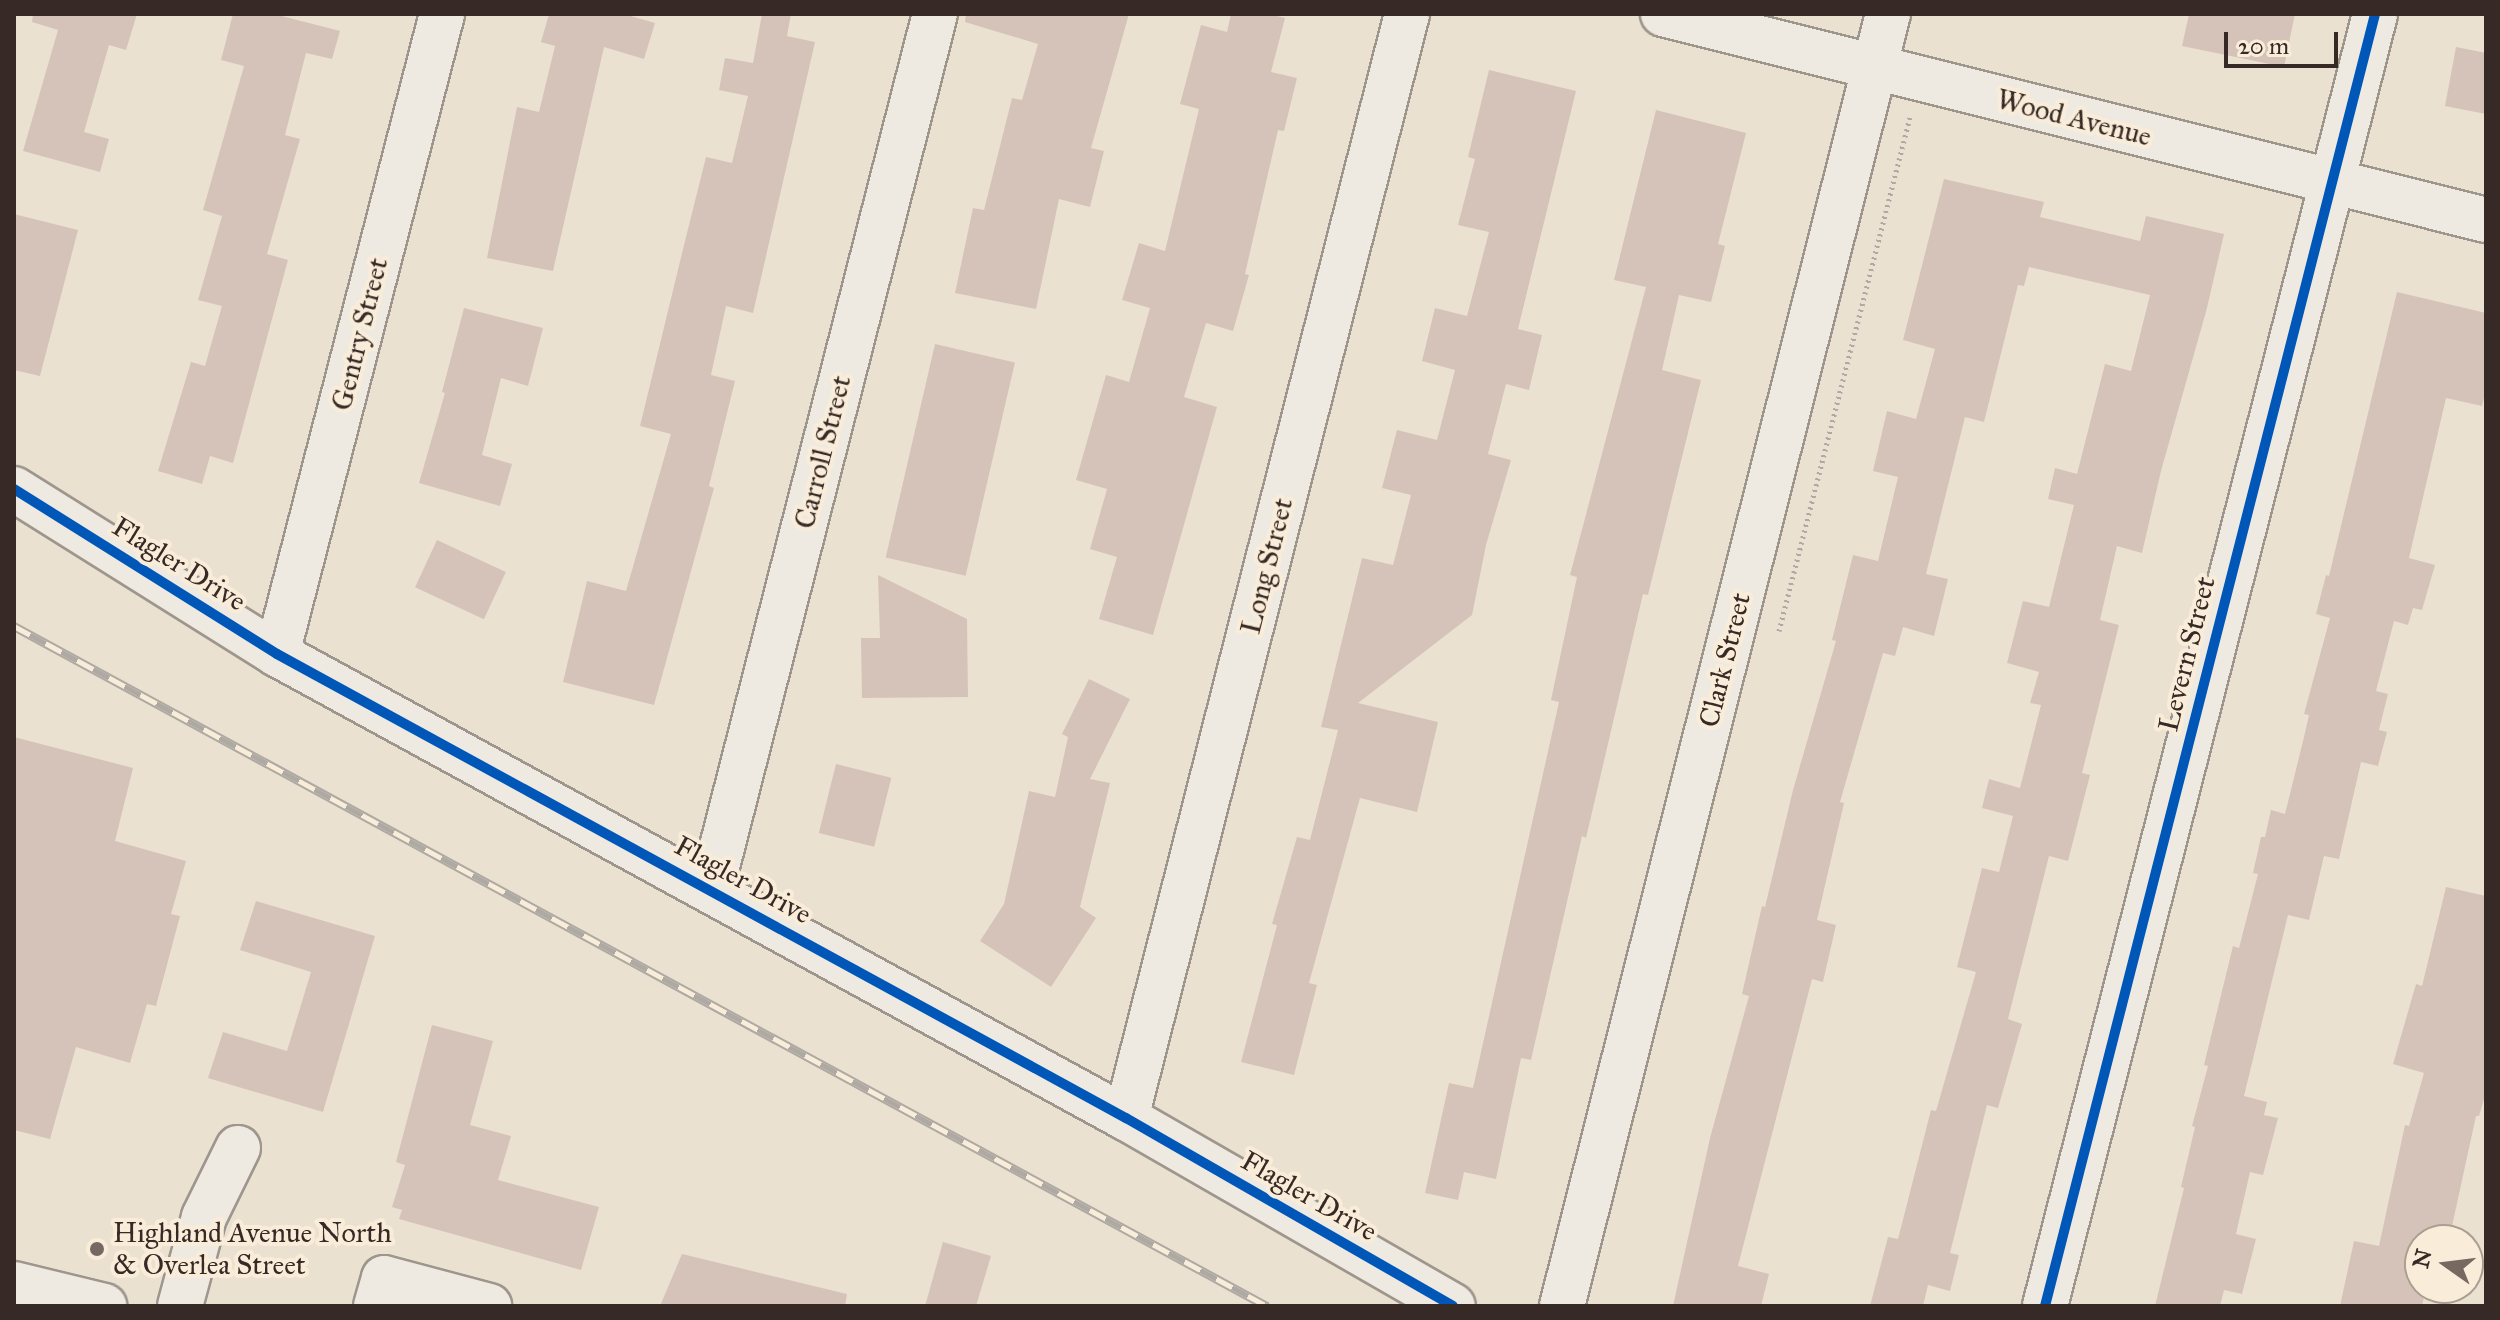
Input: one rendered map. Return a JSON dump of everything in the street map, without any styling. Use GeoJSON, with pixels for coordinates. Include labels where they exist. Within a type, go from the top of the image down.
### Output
{"type":"FeatureCollection","features":[{"type":"Feature","properties":{"kind":"street","name":"Gentry Street"},"geometry":{"type":"LineString","coordinates":[[277,654],[442,14]]}},
{"type":"Feature","properties":{"kind":"street","name":"Carroll Street"},"geometry":{"type":"LineString","coordinates":[[711,890],[935,14]]}},
{"type":"Feature","properties":{"kind":"street","name":"Long Street"},"geometry":{"type":"LineString","coordinates":[[1126,1118],[1407,14]]}},
{"type":"Feature","properties":{"kind":"street","name":"Wood Avenue"},"geometry":{"type":"LineString","coordinates":[[1663,14],[2486,220]]}},
{"type":"Feature","properties":{"kind":"street","name":"Clark Street"},"geometry":{"type":"LineString","coordinates":[[1562,1306],[1888,14]]}},
{"type":"Feature","properties":{"kind":"street","name":"Levern Street"},"geometry":{"type":"LineString","coordinates":[[2045,1306],[2375,14]]}},
{"type":"Feature","properties":{"kind":"street","name":"Flagler Drive"},"geometry":{"type":"LineString","coordinates":[[14,489],[277,654],[1126,1118],[1453,1306]]}},
{"type":"Feature","properties":{"kind":"street"},"geometry":{"type":"LineString","coordinates":[[180,1306],[204,1217],[238,1148]]}},
{"type":"Feature","properties":{"kind":"street"},"geometry":{"type":"LineString","coordinates":[[376,1306],[384,1278],[489,1306]]}},
{"type":"Feature","properties":{"kind":"street"},"geometry":{"type":"LineString","coordinates":[[14,1284],[104,1306]]}},
{"type":"Feature","properties":{"kind":"building"},"geometry":{"type":"Polygon","coordinates":[[[33,14],[137,14],[126,50],[109,45],[84,132],[109,139],[100,172],[23,151],[58,30],[32,22],[33,14]]]}},
{"type":"Feature","properties":{"kind":"building"},"geometry":{"type":"Polygon","coordinates":[[[233,14],[274,14],[340,31],[332,59],[306,53],[285,135],[300,139],[267,254],[288,260],[233,463],[210,456],[202,484],[158,471],[191,362],[205,366],[222,306],[198,300],[222,216],[203,210],[244,66],[221,60],[233,14]]]}},
{"type":"Feature","properties":{"kind":"building"},"geometry":{"type":"Polygon","coordinates":[[[549,14],[624,14],[655,23],[644,59],[604,47],[553,271],[487,258],[517,107],[539,112],[555,46],[541,42],[549,14]]]}},
{"type":"Feature","properties":{"kind":"building"},"geometry":{"type":"Polygon","coordinates":[[[762,14],[791,14],[787,36],[815,42],[753,313],[726,306],[711,375],[735,381],[709,486],[714,488],[654,705],[563,682],[587,581],[626,591],[671,434],[640,426],[685,241],[706,157],[732,163],[748,96],[719,90],[725,58],[753,63],[762,14]]]}},
{"type":"Feature","properties":{"kind":"building"},"geometry":{"type":"Polygon","coordinates":[[[966,14],[1129,14],[1091,148],[1104,151],[1090,207],[1059,199],[1036,309],[955,293],[973,208],[984,210],[1012,98],[1022,100],[1038,44],[965,22],[966,14]]]}},
{"type":"Feature","properties":{"kind":"building"},"geometry":{"type":"Polygon","coordinates":[[[1231,14],[1269,14],[1285,18],[1271,72],[1297,78],[1284,131],[1278,130],[1245,274],[1249,275],[1233,331],[1206,323],[1184,397],[1217,407],[1153,635],[1099,619],[1117,557],[1090,549],[1107,489],[1076,480],[1106,375],[1129,382],[1150,308],[1122,300],[1139,243],[1165,251],[1199,109],[1180,104],[1201,25],[1227,32],[1231,14]]]}},
{"type":"Feature","properties":{"kind":"building"},"geometry":{"type":"Polygon","coordinates":[[[2189,14],[2295,14],[2284,67],[2182,46],[2189,14]]]}},
{"type":"Feature","properties":{"kind":"building"},"geometry":{"type":"Polygon","coordinates":[[[2456,47],[2486,53],[2486,114],[2445,106],[2456,47]]]}},
{"type":"Feature","properties":{"kind":"building"},"geometry":{"type":"Polygon","coordinates":[[[1489,70],[1576,91],[1518,329],[1542,335],[1529,390],[1506,384],[1488,454],[1511,460],[1486,545],[1472,615],[1358,703],[1438,722],[1417,812],[1360,798],[1309,983],[1317,985],[1294,1075],[1241,1062],[1277,925],[1272,924],[1297,837],[1310,840],[1338,730],[1321,727],[1362,558],[1393,565],[1411,495],[1382,488],[1397,430],[1437,440],[1455,370],[1422,361],[1435,308],[1467,316],[1489,232],[1458,225],[1475,159],[1468,157],[1489,70]]]}},
{"type":"Feature","properties":{"kind":"building"},"geometry":{"type":"Polygon","coordinates":[[[1656,110],[1746,133],[1718,244],[1725,246],[1711,302],[1679,295],[1662,370],[1701,380],[1648,595],[1643,594],[1586,838],[1582,836],[1531,1060],[1521,1058],[1496,1179],[1464,1172],[1458,1200],[1425,1193],[1449,1083],[1473,1088],[1559,702],[1551,700],[1577,577],[1570,575],[1646,287],[1614,280],[1656,110]]]}},
{"type":"Feature","properties":{"kind":"building"},"geometry":{"type":"Polygon","coordinates":[[[1944,179],[2044,202],[2040,217],[2140,241],[2146,216],[2224,234],[2207,308],[2161,471],[2142,553],[2117,546],[2100,620],[2119,625],[2082,773],[2090,775],[2068,861],[2049,856],[2008,1019],[2022,1024],[1998,1108],[1987,1105],[1950,1253],[1959,1255],[1950,1291],[1928,1285],[1923,1306],[1870,1306],[1888,1237],[1898,1239],[1931,1110],[1936,1111],[1976,972],[1957,967],[1982,868],[1999,872],[2013,816],[1982,808],[1989,779],[2020,788],[2041,705],[2030,703],[2039,672],[2007,663],[2023,601],[2049,607],[2074,505],[2048,499],[2055,468],[2077,474],[2105,364],[2131,371],[2150,295],[2029,267],[2024,286],[2018,285],[1984,422],[1965,417],[1926,574],[1948,579],[1934,636],[1903,627],[1895,656],[1883,653],[1840,802],[1844,803],[1817,920],[1836,925],[1823,982],[1812,979],[1738,1266],[1769,1274],[1761,1306],[1673,1306],[1710,1138],[1749,996],[1742,994],[1762,906],[1765,907],[1793,790],[1836,641],[1832,640],[1853,555],[1878,561],[1898,477],[1873,471],[1887,411],[1916,419],[1935,349],[1903,340],[1944,179]]]}},
{"type":"Feature","properties":{"kind":"building"},"geometry":{"type":"Polygon","coordinates":[[[14,214],[78,230],[40,376],[14,370],[14,214]]]}},
{"type":"Feature","properties":{"kind":"building"},"geometry":{"type":"Polygon","coordinates":[[[2397,292],[2486,313],[2486,389],[2482,406],[2446,398],[2409,558],[2435,565],[2422,610],[2413,608],[2408,625],[2394,621],[2376,691],[2388,694],[2379,730],[2387,732],[2378,766],[2361,762],[2339,859],[2324,856],[2309,920],[2288,915],[2244,1096],[2267,1102],[2264,1115],[2278,1118],[2263,1175],[2250,1172],[2236,1234],[2256,1239],[2242,1294],[2224,1290],[2220,1306],[2155,1306],[2184,1188],[2181,1187],[2195,1127],[2192,1126],[2208,1066],[2204,1065],[2233,946],[2239,948],[2258,874],[2253,873],[2261,837],[2265,837],[2271,810],[2285,814],[2304,737],[2309,715],[2304,714],[2330,618],[2316,614],[2326,575],[2329,576],[2397,292]]]}},
{"type":"Feature","properties":{"kind":"building"},"geometry":{"type":"Polygon","coordinates":[[[464,308],[543,328],[528,386],[501,378],[482,455],[512,464],[500,506],[419,483],[445,393],[442,392],[464,308]]]}},
{"type":"Feature","properties":{"kind":"building"},"geometry":{"type":"Polygon","coordinates":[[[935,344],[1015,362],[966,576],[886,557],[935,344]]]}},
{"type":"Feature","properties":{"kind":"building"},"geometry":{"type":"Polygon","coordinates":[[[437,540],[506,572],[484,619],[415,587],[437,540]]]}},
{"type":"Feature","properties":{"kind":"building"},"geometry":{"type":"Polygon","coordinates":[[[878,575],[967,619],[968,697],[862,698],[861,638],[880,638],[878,575]]]}},
{"type":"Feature","properties":{"kind":"building"},"geometry":{"type":"Polygon","coordinates":[[[1089,679],[1130,699],[1090,779],[1110,783],[1080,907],[1096,918],[1051,987],[980,941],[1004,904],[1029,791],[1055,797],[1068,737],[1062,734],[1089,679]]]}},
{"type":"Feature","properties":{"kind":"building"},"geometry":{"type":"Polygon","coordinates":[[[14,737],[133,768],[115,841],[186,861],[171,914],[180,916],[156,1006],[147,1004],[130,1063],[76,1047],[50,1139],[14,1130],[14,737]]]}},
{"type":"Feature","properties":{"kind":"building"},"geometry":{"type":"Polygon","coordinates":[[[836,764],[891,778],[874,847],[819,833],[836,764]]]}},
{"type":"Feature","properties":{"kind":"building"},"geometry":{"type":"Polygon","coordinates":[[[2446,887],[2486,896],[2486,1092],[2479,1116],[2476,1116],[2452,1224],[2404,1224],[2404,1304],[2422,1306],[2340,1306],[2354,1241],[2379,1246],[2405,1125],[2409,1126],[2424,1073],[2393,1064],[2416,984],[2422,986],[2446,887]]]}},
{"type":"Feature","properties":{"kind":"building"},"geometry":{"type":"Polygon","coordinates":[[[256,901],[375,936],[323,1112],[208,1078],[223,1032],[287,1051],[311,972],[240,950],[256,901]]]}},
{"type":"Feature","properties":{"kind":"building"},"geometry":{"type":"Polygon","coordinates":[[[432,1025],[493,1041],[470,1125],[511,1136],[498,1180],[599,1207],[581,1270],[399,1219],[402,1210],[392,1207],[405,1165],[396,1162],[432,1025]]]}},
{"type":"Feature","properties":{"kind":"building"},"geometry":{"type":"Polygon","coordinates":[[[943,1242],[991,1256],[976,1306],[925,1306],[943,1242]]]}},
{"type":"Feature","properties":{"kind":"building"},"geometry":{"type":"Polygon","coordinates":[[[682,1254],[847,1294],[845,1306],[660,1306],[682,1254]]]}},
{"type":"Feature","properties":{"kind":"railway"},"geometry":{"type":"LineString","coordinates":[[14,626],[1267,1306]]}},
{"type":"Feature","properties":{"kind":"cycle path"},"geometry":{"type":"LineString","coordinates":[[2045,1306],[2375,14]]}},
{"type":"Feature","properties":{"kind":"cycle path"},"geometry":{"type":"LineString","coordinates":[[14,489],[277,654],[1126,1118],[1453,1306]]}},
{"type":"Feature","properties":{"kind":"place","name":"Highland Avenue North & Overlea Street"},"geometry":{"type":"Point","coordinates":[97,1249]}}]}
